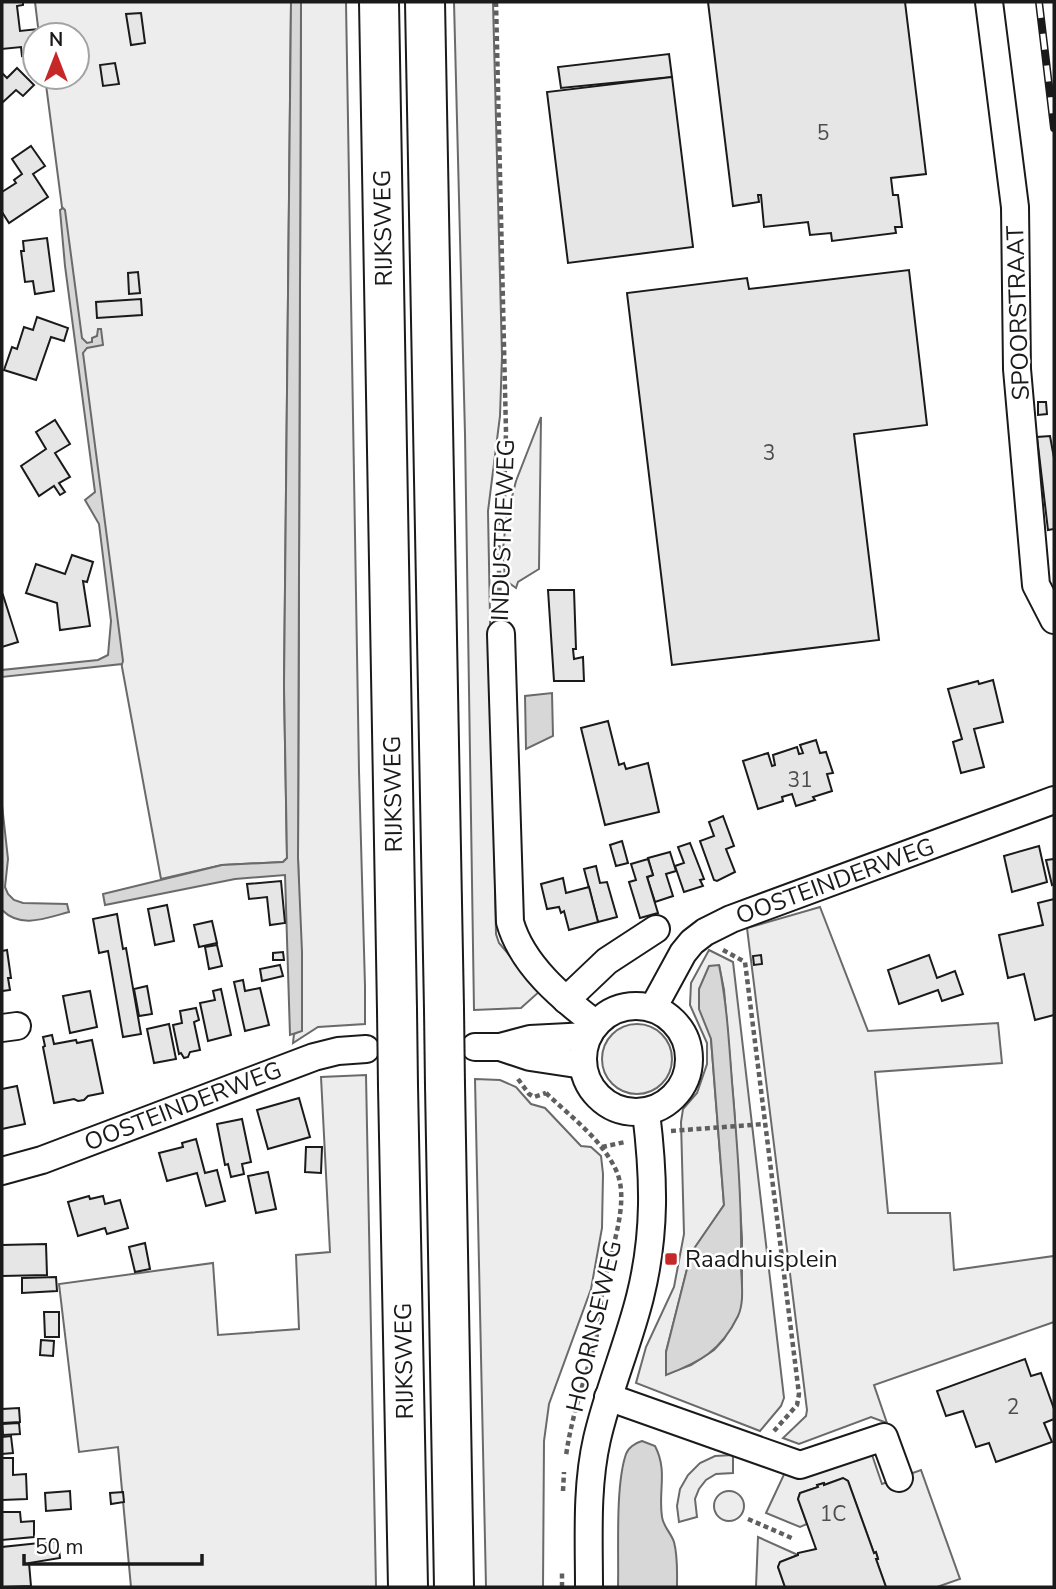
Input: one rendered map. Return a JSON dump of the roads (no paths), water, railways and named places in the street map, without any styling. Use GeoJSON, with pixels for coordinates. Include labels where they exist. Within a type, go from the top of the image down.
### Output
{"type":"FeatureCollection","features":[{"type":"Feature","properties":{"kind":"highway","name":"RIJKSWEG"},"geometry":{"type":"LineString","coordinates":[[379,2],[408,1587]]}},
{"type":"Feature","properties":{"kind":"highway","name":"RIJKSWEG"},"geometry":{"type":"LineString","coordinates":[[425,2],[454,1587]]}},
{"type":"Feature","properties":{"kind":"street","name":"SPOORSTRAAT"},"geometry":{"type":"LineString","coordinates":[[989,2],[1015,207],[1017,369],[1036,585],[1054,620]]}},
{"type":"Feature","properties":{"kind":"street","name":"INDUSTRIEWEG"},"geometry":{"type":"LineString","coordinates":[[501,634],[510,922],[517,941],[534,967],[592,1030]]}},
{"type":"Feature","properties":{"kind":"street","name":"OOSTEINDERWEG"},"geometry":{"type":"LineString","coordinates":[[653,1008],[683,953],[705,932],[731,919],[1054,800]]}},
{"type":"Feature","properties":{"kind":"street"},"geometry":{"type":"LineString","coordinates":[[566,1000],[607,961],[656,929]]}},
{"type":"Feature","properties":{"kind":"street"},"geometry":{"type":"LineString","coordinates":[[624,1007],[653,1008],[668,1015],[678,1025],[689,1049],[687,1076],[681,1088],[661,1106],[646,1112],[623,1111],[611,1105],[593,1088],[583,1065],[583,1054],[592,1030],[614,1010],[624,1007]]}},
{"type":"Feature","properties":{"kind":"street"},"geometry":{"type":"LineString","coordinates":[[583,1065],[487,1047],[592,1030]]}},
{"type":"Feature","properties":{"kind":"street","name":"OOSTEINDERWEG"},"geometry":{"type":"LineString","coordinates":[[2,1171],[42,1160],[314,1057],[338,1051],[366,1049]]}},
{"type":"Feature","properties":{"kind":"street","name":"HOORNSEWEG"},"geometry":{"type":"LineString","coordinates":[[589,1587],[592,1468],[597,1438],[640,1298],[650,1242],[653,1180],[646,1112]]}},
{"type":"Feature","properties":{"kind":"street"},"geometry":{"type":"LineString","coordinates":[[608,1397],[800,1465],[884,1437],[899,1478]]}},
{"type":"Feature","properties":{"kind":"railway"},"geometry":{"type":"LineString","coordinates":[[1039,2],[1054,128]]}},
{"type":"Feature","properties":{"kind":"place","name":"Raadhuisplein"},"geometry":{"type":"Point","coordinates":[671,1259]}}]}
